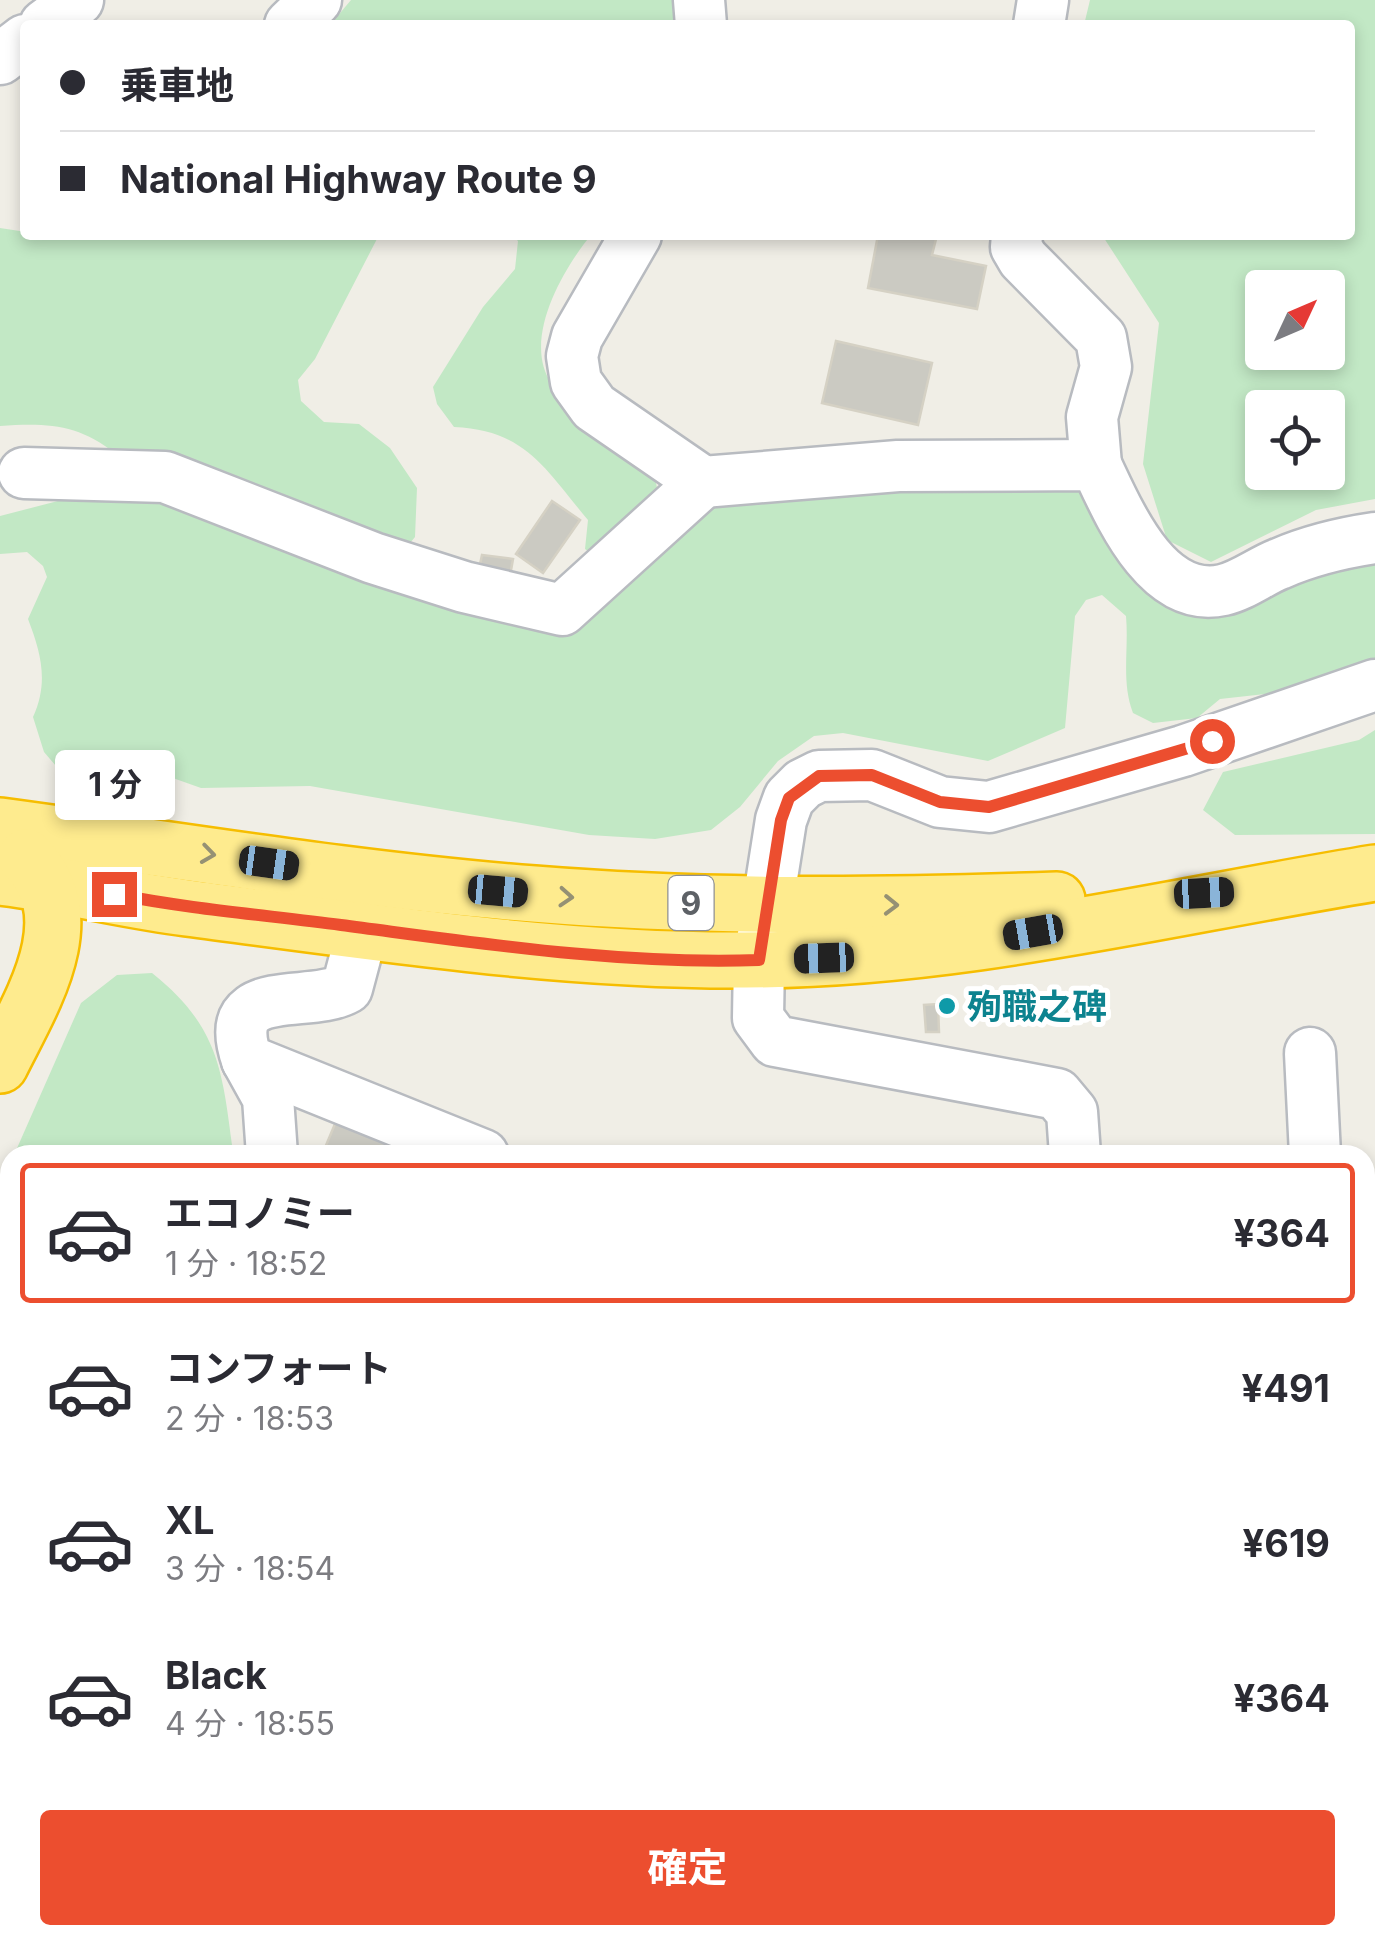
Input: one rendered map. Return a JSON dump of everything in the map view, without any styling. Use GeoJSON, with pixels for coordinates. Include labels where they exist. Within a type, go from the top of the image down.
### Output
{"type":"FeatureCollection","features":[{"type":"Feature","properties":{"kind":"highway","name":"9"},"geometry":{"type":"LineString","coordinates":[[29,862],[650,902],[911,905],[1274,890]]}},
{"type":"Feature","properties":{"kind":"highway","name":"9"},"geometry":{"type":"LineString","coordinates":[[29,862],[183,908],[479,944],[646,958],[759,960],[857,956],[966,944],[1375,873]]}},
{"type":"Feature","properties":{"kind":"highway"},"geometry":{"type":"LineString","coordinates":[[5,1059],[20,980],[54,926],[29,862]]}},
{"type":"Feature","properties":{"kind":"highway"},"geometry":{"type":"LineString","coordinates":[[20,980],[96,925],[128,915],[183,908]]}},
{"type":"Feature","properties":{"kind":"street"},"geometry":{"type":"LineString","coordinates":[[52,20],[78,0]]}},
{"type":"Feature","properties":{"kind":"street"},"geometry":{"type":"LineString","coordinates":[[295,20],[316,0]]}},
{"type":"Feature","properties":{"kind":"street"},"geometry":{"type":"LineString","coordinates":[[0,59],[20,44]]}},
{"type":"Feature","properties":{"kind":"street"},"geometry":{"type":"LineString","coordinates":[[633,240],[577,337],[572,356],[576,382],[594,407],[703,482]]}},
{"type":"Feature","properties":{"kind":"street"},"geometry":{"type":"LineString","coordinates":[[1017,240],[1023,259],[1100,338],[1106,366],[1092,417],[1096,465],[1132,540],[1171,578],[1191,589],[1222,590],[1327,545],[1375,538]]}},
{"type":"Feature","properties":{"kind":"street"},"geometry":{"type":"LineString","coordinates":[[24,473],[165,477],[373,558],[464,587],[562,610],[703,482],[750,475],[898,466],[1096,465]]}},
{"type":"Feature","properties":{"kind":"street"},"geometry":{"type":"LineString","coordinates":[[1074,1145],[1072,1112],[1057,1094],[776,1040],[758,1018],[759,960],[765,903],[789,798],[819,776],[872,775],[940,802],[989,807],[1183,751],[1375,685]]}},
{"type":"Feature","properties":{"kind":"street"},"geometry":{"type":"LineString","coordinates":[[271,1145],[268,1098],[238,1036],[241,1024],[254,1009],[279,1000],[337,994],[347,988],[363,928]]}},
{"type":"Feature","properties":{"kind":"street"},"geometry":{"type":"LineString","coordinates":[[1310,1053],[1315,1145]]}},
{"type":"Feature","properties":{"kind":"street"},"geometry":{"type":"LineString","coordinates":[[247,1060],[458,1145]]}},
{"type":"Feature","properties":{"kind":"green space"},"geometry":{"type":"Polygon","coordinates":[[[351,0],[682,0],[684,20],[334,20],[351,0]]]}},
{"type":"Feature","properties":{"kind":"green space"},"geometry":{"type":"Polygon","coordinates":[[[1090,0],[1375,0],[1375,499],[1316,510],[1211,562],[1167,540],[1143,464],[1159,323],[1105,240],[1355,240],[1355,20],[1085,20],[1090,0]]]}},
{"type":"Feature","properties":{"kind":"green space"},"geometry":{"type":"Polygon","coordinates":[[[0,228],[20,231],[20,240],[376,240],[315,359],[298,380],[301,401],[324,422],[359,424],[390,448],[417,488],[415,537],[400,555],[116,454],[75,431],[33,425],[0,426],[0,228]]]}},
{"type":"Feature","properties":{"kind":"green space"},"geometry":{"type":"Polygon","coordinates":[[[588,240],[549,306],[541,347],[544,367],[562,398],[655,479],[659,496],[598,558],[585,549],[588,520],[546,469],[517,444],[479,430],[454,427],[437,404],[433,387],[483,307],[515,269],[518,241],[588,240]]]}},
{"type":"Feature","properties":{"kind":"green space"},"geometry":{"type":"Polygon","coordinates":[[[112,487],[167,495],[501,613],[683,514],[762,492],[1081,487],[1176,599],[1375,550],[1375,668],[1309,689],[1220,699],[1197,718],[1153,723],[1133,713],[1126,677],[1126,616],[1102,595],[1086,600],[1075,616],[1065,728],[988,761],[843,733],[814,736],[778,761],[740,807],[711,830],[655,839],[589,835],[310,786],[201,788],[139,766],[87,770],[56,766],[44,752],[33,717],[42,680],[37,644],[28,619],[47,577],[43,566],[27,552],[0,554],[0,516],[112,487]]]}},
{"type":"Feature","properties":{"kind":"green space"},"geometry":{"type":"Polygon","coordinates":[[[1375,730],[1375,834],[1235,835],[1203,810],[1223,772],[1359,740],[1375,730]]]}},
{"type":"Feature","properties":{"kind":"green space"},"geometry":{"type":"Polygon","coordinates":[[[152,973],[191,1011],[213,1049],[232,1145],[18,1145],[81,1003],[117,975],[152,973]]]}},
{"type":"Feature","properties":{"kind":"building"},"geometry":{"type":"Polygon","coordinates":[[[877,240],[936,240],[932,255],[986,266],[977,309],[868,288],[877,240]]]}},
{"type":"Feature","properties":{"kind":"building"},"geometry":{"type":"Polygon","coordinates":[[[836,341],[932,363],[918,425],[822,403],[836,341]]]}},
{"type":"Feature","properties":{"kind":"building"},"geometry":{"type":"Polygon","coordinates":[[[552,501],[580,520],[543,573],[516,554],[552,501]]]}},
{"type":"Feature","properties":{"kind":"building"},"geometry":{"type":"Polygon","coordinates":[[[482,555],[513,559],[510,576],[479,569],[482,555]]]}},
{"type":"Feature","properties":{"kind":"building"},"geometry":{"type":"Polygon","coordinates":[[[938,1004],[939,1032],[926,1032],[924,1005],[938,1004]]]}},
{"type":"Feature","properties":{"kind":"building"},"geometry":{"type":"Polygon","coordinates":[[[337,1119],[402,1145],[326,1145],[337,1119]]]}},
{"type":"Feature","properties":{"kind":"place","name":"殉職之碑"},"geometry":{"type":"Point","coordinates":[947,1006]}},
{"type":"Feature","properties":{"kind":"route"},"geometry":{"type":"LineString","coordinates":[[114,894],[183,908],[479,944],[646,958],[759,960],[781,820],[789,798],[803,784],[819,776],[872,775],[940,802],[989,807],[1212,741]]}}]}
